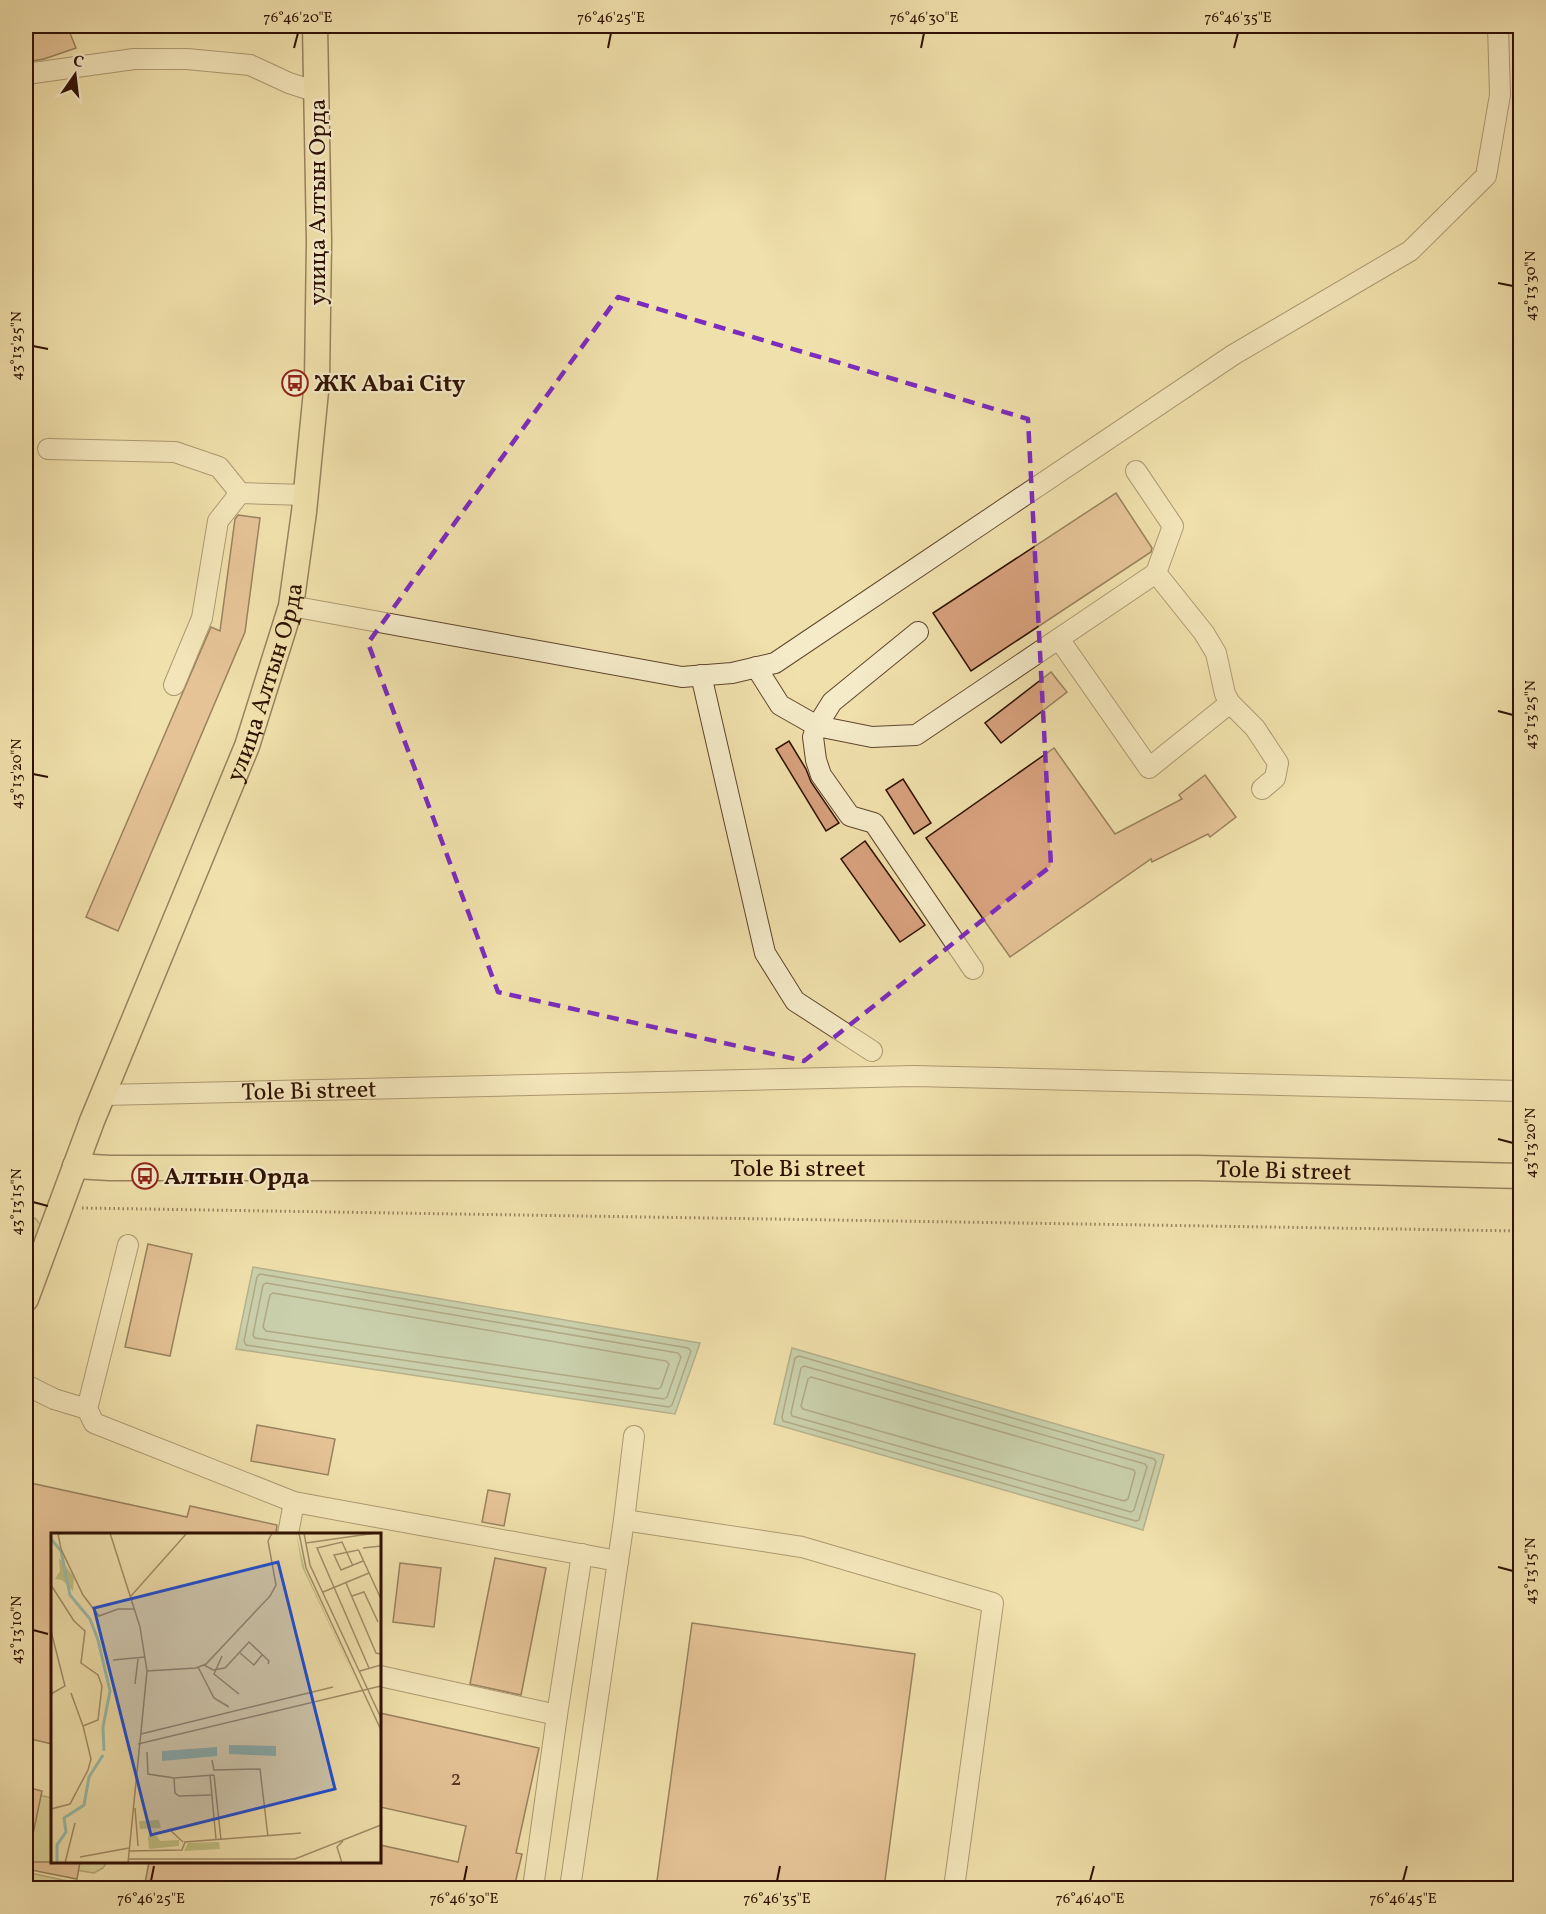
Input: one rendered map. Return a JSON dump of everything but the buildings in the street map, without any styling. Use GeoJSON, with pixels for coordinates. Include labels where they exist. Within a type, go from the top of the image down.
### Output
{"type":"FeatureCollection","features":[{"type":"Feature","properties":{"kind":"main road","name":"улица Алтын Орда"},"geometry":{"type":"LineString","coordinates":[[26,1299],[103,1095],[247,746],[291,606],[306,495],[317,381],[319,241],[315,26]]}},
{"type":"Feature","properties":{"kind":"main road","name":"Tole Bi street"},"geometry":{"type":"LineString","coordinates":[[75,1166],[110,1168],[1197,1168],[1521,1176]]}},
{"type":"Feature","properties":{"kind":"street"},"geometry":{"type":"LineString","coordinates":[[291,606],[682,677],[732,673],[775,663],[1233,355],[1410,251],[1486,176],[1500,95],[1498,26]]}},
{"type":"Feature","properties":{"kind":"street"},"geometry":{"type":"LineString","coordinates":[[26,74],[134,59],[188,59],[250,65],[289,83],[317,92]]}},
{"type":"Feature","properties":{"kind":"street"},"geometry":{"type":"LineString","coordinates":[[48,449],[175,452],[219,467],[240,492],[306,495]]}},
{"type":"Feature","properties":{"kind":"street"},"geometry":{"type":"LineString","coordinates":[[756,667],[780,705],[817,726],[872,737],[916,735],[1156,573],[1173,526],[1136,471]]}},
{"type":"Feature","properties":{"kind":"street"},"geometry":{"type":"LineString","coordinates":[[174,685],[202,618],[218,520],[240,492]]}},
{"type":"Feature","properties":{"kind":"street"},"geometry":{"type":"LineString","coordinates":[[1156,573],[1204,633],[1216,653],[1230,703],[1255,728],[1278,763],[1275,778],[1262,789]]}},
{"type":"Feature","properties":{"kind":"street"},"geometry":{"type":"LineString","coordinates":[[918,632],[832,702],[813,737],[816,760],[821,775],[850,816],[874,823],[973,969]]}},
{"type":"Feature","properties":{"kind":"street"},"geometry":{"type":"LineString","coordinates":[[1059,639],[1149,768],[1230,703]]}},
{"type":"Feature","properties":{"kind":"street"},"geometry":{"type":"LineString","coordinates":[[701,675],[765,953],[795,1001],[872,1051]]}},
{"type":"Feature","properties":{"kind":"street","name":"Tole Bi street"},"geometry":{"type":"LineString","coordinates":[[103,1095],[914,1076],[1521,1091]]}},
{"type":"Feature","properties":{"kind":"street"},"geometry":{"type":"LineString","coordinates":[[128,1245],[87,1409],[94,1423],[294,1502],[618,1561]]}},
{"type":"Feature","properties":{"kind":"street"},"geometry":{"type":"LineString","coordinates":[[26,1385],[54,1399],[87,1409]]}},
{"type":"Feature","properties":{"kind":"street"},"geometry":{"type":"LineString","coordinates":[[570,1888],[624,1520],[634,1436]]}},
{"type":"Feature","properties":{"kind":"street"},"geometry":{"type":"LineString","coordinates":[[288,1533],[294,1502]]}},
{"type":"Feature","properties":{"kind":"street"},"geometry":{"type":"LineString","coordinates":[[624,1520],[802,1547],[993,1603],[954,1888]]}},
{"type":"Feature","properties":{"kind":"street"},"geometry":{"type":"LineString","coordinates":[[533,1888],[582,1554]]}},
{"type":"Feature","properties":{"kind":"street"},"geometry":{"type":"LineString","coordinates":[[381,1676],[557,1715]]}},
{"type":"Feature","properties":{"kind":"path"},"geometry":{"type":"LineString","coordinates":[[60,1208],[1521,1231]]}},
{"type":"Feature","properties":{"kind":"highlighted area"},"geometry":{"type":"Polygon","coordinates":[[[618,297],[1028,419],[1051,866],[804,1061],[498,992],[368,643],[618,297]]]}},
{"type":"Feature","properties":{"kind":"shaded area"},"geometry":{"type":"Polygon","coordinates":[[[35,1218],[43,1228],[34,1259],[26,1265],[26,1224],[35,1218]]]}},
{"type":"Feature","properties":{"kind":"shaded area"},"geometry":{"type":"Polygon","coordinates":[[[26,1792],[51,1798],[51,1863],[106,1863],[94,1873],[26,1862],[26,1792]]]}},
{"type":"Feature","properties":{"kind":"shaded area"},"geometry":{"type":"Polygon","coordinates":[[[26,1872],[76,1883],[80,1888],[26,1888],[26,1872]]]}},
{"type":"Feature","properties":{"kind":"water"},"geometry":{"type":"Polygon","coordinates":[[[253,1267],[700,1343],[675,1414],[236,1349],[253,1267]]]}},
{"type":"Feature","properties":{"kind":"water"},"geometry":{"type":"Polygon","coordinates":[[[792,1348],[1164,1455],[1143,1530],[774,1424],[792,1348]]]}},
{"type":"Feature","properties":{"kind":"place","name":"ЖК Abai City"},"geometry":{"type":"Point","coordinates":[295,383]}},
{"type":"Feature","properties":{"kind":"place","name":"Алтын Орда"},"geometry":{"type":"Point","coordinates":[145,1176]}}]}
